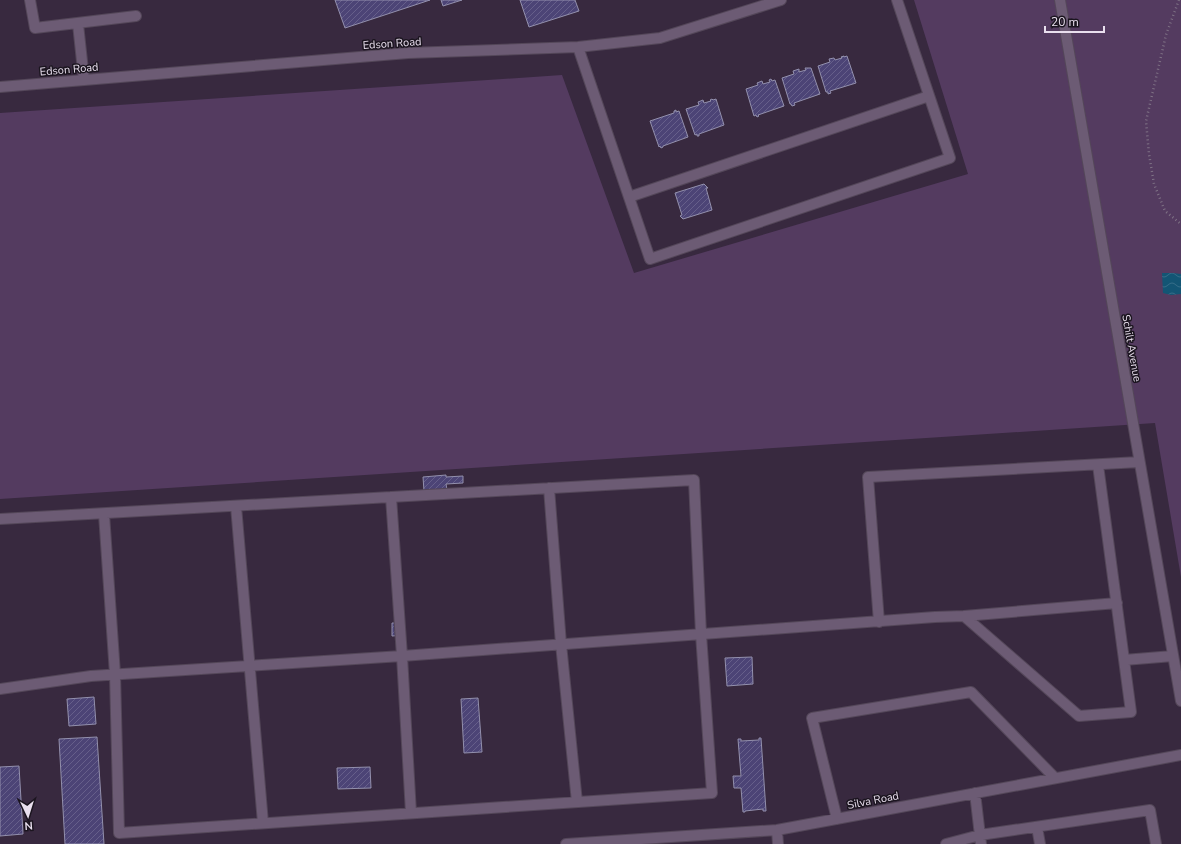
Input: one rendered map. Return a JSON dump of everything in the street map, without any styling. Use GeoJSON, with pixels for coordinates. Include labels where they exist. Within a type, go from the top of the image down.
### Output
{"type":"FeatureCollection","features":[{"type":"Feature","properties":{"kind":"street"},"geometry":{"type":"LineString","coordinates":[[30,0],[35,28],[136,16]]}},
{"type":"Feature","properties":{"kind":"street","name":"Edson Road"},"geometry":{"type":"LineString","coordinates":[[0,87],[408,53],[578,47],[660,38],[781,0]]}},
{"type":"Feature","properties":{"kind":"street"},"geometry":{"type":"LineString","coordinates":[[578,47],[650,258],[950,158],[897,0]]}},
{"type":"Feature","properties":{"kind":"street","name":"Schilt Avenue"},"geometry":{"type":"LineString","coordinates":[[1060,0],[1181,701]]}},
{"type":"Feature","properties":{"kind":"street"},"geometry":{"type":"LineString","coordinates":[[78,24],[84,80]]}},
{"type":"Feature","properties":{"kind":"street"},"geometry":{"type":"LineString","coordinates":[[629,197],[929,96]]}},
{"type":"Feature","properties":{"kind":"street"},"geometry":{"type":"LineString","coordinates":[[879,622],[868,477],[1139,462]]}},
{"type":"Feature","properties":{"kind":"street"},"geometry":{"type":"LineString","coordinates":[[964,616],[1079,716],[1131,712],[1098,465]]}},
{"type":"Feature","properties":{"kind":"street"},"geometry":{"type":"LineString","coordinates":[[0,519],[694,480],[701,634],[712,793],[119,833],[115,674],[104,514]]}},
{"type":"Feature","properties":{"kind":"street"},"geometry":{"type":"LineString","coordinates":[[549,488],[561,644],[577,802]]}},
{"type":"Feature","properties":{"kind":"street"},"geometry":{"type":"LineString","coordinates":[[391,497],[411,813]]}},
{"type":"Feature","properties":{"kind":"street"},"geometry":{"type":"LineString","coordinates":[[236,506],[263,823]]}},
{"type":"Feature","properties":{"kind":"street"},"geometry":{"type":"LineString","coordinates":[[0,689],[115,674],[402,656],[964,616],[1117,603]]}},
{"type":"Feature","properties":{"kind":"street"},"geometry":{"type":"LineString","coordinates":[[1124,660],[1173,656]]}},
{"type":"Feature","properties":{"kind":"street"},"geometry":{"type":"LineString","coordinates":[[837,819],[812,718],[971,692],[1055,778]]}},
{"type":"Feature","properties":{"kind":"street","name":"Silva Road"},"geometry":{"type":"LineString","coordinates":[[566,844],[777,830],[1181,755]]}},
{"type":"Feature","properties":{"kind":"street"},"geometry":{"type":"LineString","coordinates":[[975,793],[980,839]]}},
{"type":"Feature","properties":{"kind":"street"},"geometry":{"type":"LineString","coordinates":[[946,844],[980,839],[1037,827],[1150,810],[1156,844]]}},
{"type":"Feature","properties":{"kind":"street"},"geometry":{"type":"LineString","coordinates":[[1037,827],[1040,844]]}},
{"type":"Feature","properties":{"kind":"street"},"geometry":{"type":"LineString","coordinates":[[777,830],[778,844]]}},
{"type":"Feature","properties":{"kind":"path"},"geometry":{"type":"LineString","coordinates":[[1179,0],[1166,35],[1146,121],[1154,184],[1166,211],[1181,224]]}},
{"type":"Feature","properties":{"kind":"shaded area"},"geometry":{"type":"Polygon","coordinates":[[[914,0],[1181,0],[1181,577],[1155,423],[0,499],[0,113],[562,75],[634,273],[968,174],[914,0]]]}},
{"type":"Feature","properties":{"kind":"water"},"geometry":{"type":"Polygon","coordinates":[[[1162,273],[1181,274],[1181,294],[1171,295],[1163,293],[1162,273]]]}},
{"type":"Feature","properties":{"kind":"building"},"geometry":{"type":"Polygon","coordinates":[[[335,0],[430,0],[345,28],[335,0]]]}},
{"type":"Feature","properties":{"kind":"building"},"geometry":{"type":"Polygon","coordinates":[[[441,0],[462,0],[443,6],[441,0]]]}},
{"type":"Feature","properties":{"kind":"building"},"geometry":{"type":"Polygon","coordinates":[[[520,0],[575,0],[579,11],[529,27],[520,0]]]}},
{"type":"Feature","properties":{"kind":"building"},"geometry":{"type":"Polygon","coordinates":[[[847,56],[856,83],[830,91],[831,93],[828,94],[828,92],[826,92],[818,66],[830,62],[829,59],[834,58],[835,60],[847,56]]]}},
{"type":"Feature","properties":{"kind":"building"},"geometry":{"type":"Polygon","coordinates":[[[805,68],[811,68],[820,94],[794,103],[795,105],[792,106],[790,104],[782,78],[794,74],[793,71],[799,69],[799,72],[806,70],[805,68]]]}},
{"type":"Feature","properties":{"kind":"building"},"geometry":{"type":"Polygon","coordinates":[[[771,79],[772,81],[775,80],[784,106],[758,115],[759,116],[757,117],[756,115],[754,116],[746,89],[758,85],[757,83],[762,81],[763,84],[770,82],[769,80],[771,79]]]}},
{"type":"Feature","properties":{"kind":"building"},"geometry":{"type":"Polygon","coordinates":[[[716,99],[724,125],[697,136],[697,134],[695,135],[686,109],[699,105],[698,102],[703,100],[704,103],[711,101],[710,100],[716,99]]]}},
{"type":"Feature","properties":{"kind":"building"},"geometry":{"type":"Polygon","coordinates":[[[676,110],[676,112],[679,111],[688,137],[661,148],[660,146],[659,147],[650,121],[674,113],[676,110]]]}},
{"type":"Feature","properties":{"kind":"building"},"geometry":{"type":"Polygon","coordinates":[[[704,184],[708,188],[706,188],[712,210],[683,219],[680,216],[682,215],[675,193],[704,184]]]}},
{"type":"Feature","properties":{"kind":"building"},"geometry":{"type":"Polygon","coordinates":[[[446,475],[446,477],[463,476],[463,483],[446,484],[447,490],[424,491],[423,477],[446,475]]]}},
{"type":"Feature","properties":{"kind":"building"},"geometry":{"type":"Polygon","coordinates":[[[392,623],[404,623],[405,635],[392,636],[392,623]]]}},
{"type":"Feature","properties":{"kind":"building"},"geometry":{"type":"Polygon","coordinates":[[[752,657],[753,684],[727,686],[725,658],[752,657]]]}},
{"type":"Feature","properties":{"kind":"building"},"geometry":{"type":"Polygon","coordinates":[[[94,697],[96,724],[69,726],[67,699],[94,697]]]}},
{"type":"Feature","properties":{"kind":"building"},"geometry":{"type":"Polygon","coordinates":[[[478,698],[482,752],[464,753],[461,699],[478,698]]]}},
{"type":"Feature","properties":{"kind":"building"},"geometry":{"type":"Polygon","coordinates":[[[97,737],[104,844],[65,844],[59,739],[97,737]]]}},
{"type":"Feature","properties":{"kind":"building"},"geometry":{"type":"Polygon","coordinates":[[[759,738],[761,738],[766,811],[763,811],[763,809],[743,812],[741,788],[734,788],[733,776],[741,776],[738,739],[741,739],[741,741],[759,740],[759,738]]]}},
{"type":"Feature","properties":{"kind":"building"},"geometry":{"type":"Polygon","coordinates":[[[19,766],[23,834],[0,836],[0,767],[19,766]]]}},
{"type":"Feature","properties":{"kind":"building"},"geometry":{"type":"Polygon","coordinates":[[[370,767],[371,788],[338,789],[337,768],[370,767]]]}}]}
